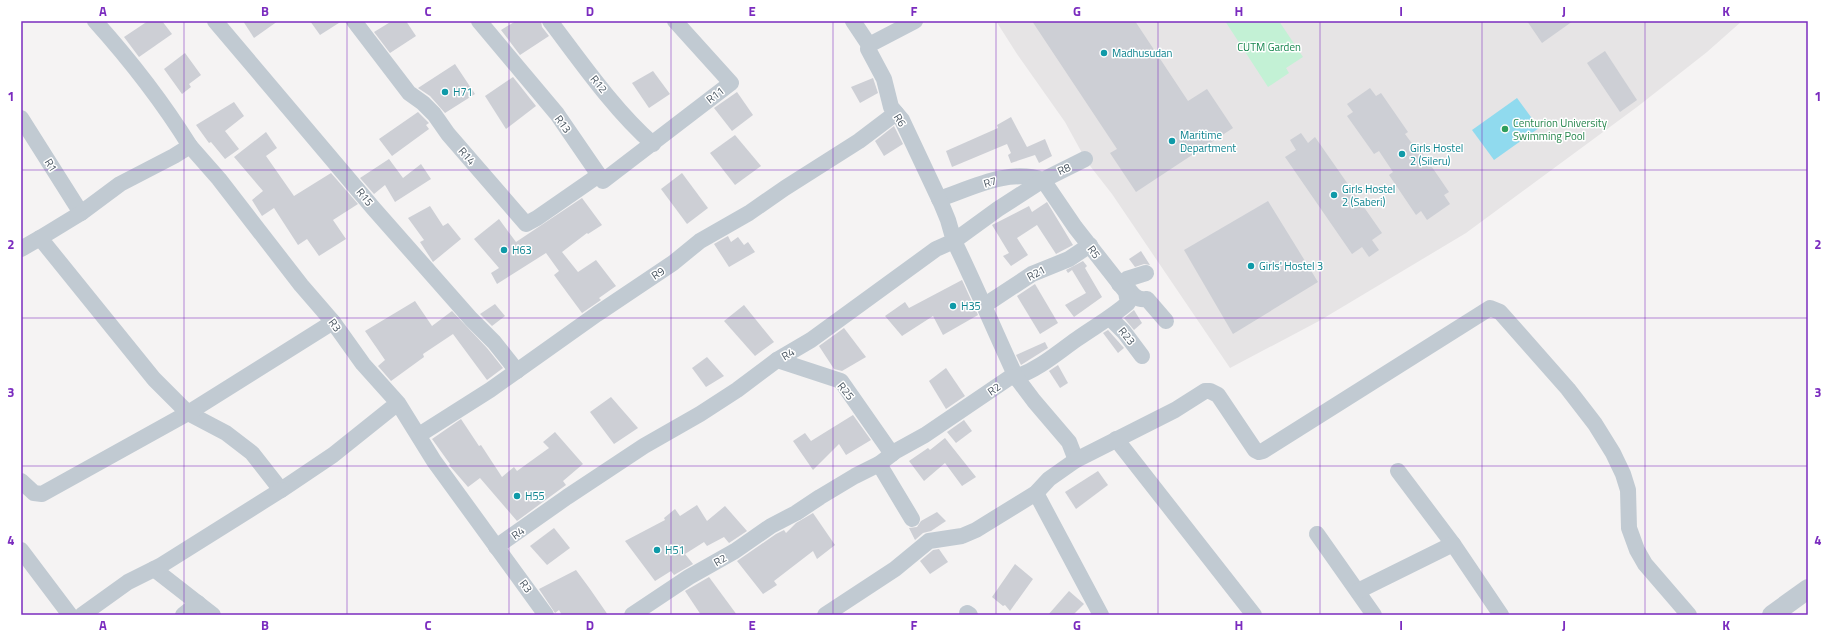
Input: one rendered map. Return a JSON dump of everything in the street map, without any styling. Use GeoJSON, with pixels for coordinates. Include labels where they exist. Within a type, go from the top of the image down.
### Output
{"type":"FeatureCollection","features":[{"type":"Feature","properties":{"kind":"street"},"geometry":{"type":"LineString","coordinates":[[21,249],[81,213],[120,184],[190,146],[175,122],[138,71],[95,21]]}},
{"type":"Feature","properties":{"kind":"street","name":"R15"},"geometry":{"type":"LineString","coordinates":[[215,21],[374,209],[471,319],[494,342],[517,371]]}},
{"type":"Feature","properties":{"kind":"street","name":"R14"},"geometry":{"type":"LineString","coordinates":[[354,21],[409,93],[423,103],[434,114],[448,134],[526,224],[599,175]]}},
{"type":"Feature","properties":{"kind":"street","name":"R13"},"geometry":{"type":"LineString","coordinates":[[479,21],[557,114],[599,175]]}},
{"type":"Feature","properties":{"kind":"street","name":"R12"},"geometry":{"type":"LineString","coordinates":[[550,21],[614,103],[639,132],[653,144]]}},
{"type":"Feature","properties":{"kind":"street","name":"R11"},"geometry":{"type":"LineString","coordinates":[[653,144],[731,83],[675,21]]}},
{"type":"Feature","properties":{"kind":"street","name":"R6"},"geometry":{"type":"LineString","coordinates":[[853,21],[869,45],[868,49],[884,79],[892,107],[902,120],[926,168],[948,220],[954,241]]}},
{"type":"Feature","properties":{"kind":"street"},"geometry":{"type":"LineString","coordinates":[[869,45],[915,21]]}},
{"type":"Feature","properties":{"kind":"street","name":"R9"},"geometry":{"type":"LineString","coordinates":[[419,435],[490,390],[597,314],[673,263],[700,241],[749,213],[785,188],[859,141],[896,113]]}},
{"type":"Feature","properties":{"kind":"street","name":"R1"},"geometry":{"type":"LineString","coordinates":[[21,118],[81,213]]}},
{"type":"Feature","properties":{"kind":"street"},"geometry":{"type":"LineString","coordinates":[[599,175],[603,181],[653,144]]}},
{"type":"Feature","properties":{"kind":"street","name":"R3"},"geometry":{"type":"LineString","coordinates":[[190,146],[219,179],[301,285],[334,322],[363,364],[398,403],[434,461],[467,504],[496,548],[546,615]]}},
{"type":"Feature","properties":{"kind":"street","name":"R8"},"geometry":{"type":"LineString","coordinates":[[1042,180],[1085,159]]}},
{"type":"Feature","properties":{"kind":"street","name":"R7"},"geometry":{"type":"LineString","coordinates":[[939,199],[1005,177],[1030,176],[1042,180]]}},
{"type":"Feature","properties":{"kind":"street"},"geometry":{"type":"LineString","coordinates":[[1042,180],[998,208],[954,241],[985,305],[997,339],[1016,377],[1034,401],[1069,442],[1076,460]]}},
{"type":"Feature","properties":{"kind":"street","name":"R5"},"geometry":{"type":"LineString","coordinates":[[1042,180],[1090,246],[1121,283],[1132,301]]}},
{"type":"Feature","properties":{"kind":"street"},"geometry":{"type":"LineString","coordinates":[[40,238],[154,379],[188,413],[226,433],[252,453],[281,490]]}},
{"type":"Feature","properties":{"kind":"street","name":"R4"},"geometry":{"type":"LineString","coordinates":[[496,548],[567,497],[654,440],[700,414],[737,390],[777,360],[811,340],[936,249],[954,241]]}},
{"type":"Feature","properties":{"kind":"street","name":"R21"},"geometry":{"type":"LineString","coordinates":[[985,305],[1032,274],[1069,259],[1090,246]]}},
{"type":"Feature","properties":{"kind":"street"},"geometry":{"type":"LineString","coordinates":[[1121,283],[1146,273]]}},
{"type":"Feature","properties":{"kind":"street"},"geometry":{"type":"LineString","coordinates":[[1016,377],[1027,373],[1049,360],[1132,301],[1147,299],[1166,322]]}},
{"type":"Feature","properties":{"kind":"street"},"geometry":{"type":"LineString","coordinates":[[825,615],[895,569],[928,541],[962,536],[976,530],[1036,493],[1049,479],[1076,460],[1175,410],[1205,392],[1210,391],[1218,395],[1255,450],[1263,452],[1485,309],[1490,308],[1495,309],[1568,389],[1609,447],[1623,474],[1628,490],[1629,528],[1637,550],[1645,564],[1689,615]]}},
{"type":"Feature","properties":{"kind":"street","name":"R23"},"geometry":{"type":"LineString","coordinates":[[1110,318],[1124,332],[1142,356]]}},
{"type":"Feature","properties":{"kind":"street"},"geometry":{"type":"LineString","coordinates":[[21,482],[34,493],[42,494],[188,413],[334,322]]}},
{"type":"Feature","properties":{"kind":"street","name":"R25"},"geometry":{"type":"LineString","coordinates":[[777,360],[841,381],[892,454]]}},
{"type":"Feature","properties":{"kind":"street","name":"R2"},"geometry":{"type":"LineString","coordinates":[[632,615],[689,577],[735,551],[771,526],[796,513],[855,476],[879,464],[1009,378],[1016,377]]}},
{"type":"Feature","properties":{"kind":"street"},"geometry":{"type":"LineString","coordinates":[[82,615],[128,582],[154,569],[281,490],[334,455],[398,403]]}},
{"type":"Feature","properties":{"kind":"street"},"geometry":{"type":"LineString","coordinates":[[1116,439],[1254,615]]}},
{"type":"Feature","properties":{"kind":"street"},"geometry":{"type":"LineString","coordinates":[[879,464],[912,518]]}},
{"type":"Feature","properties":{"kind":"street"},"geometry":{"type":"LineString","coordinates":[[1398,471],[1453,544],[1501,615]]}},
{"type":"Feature","properties":{"kind":"street"},"geometry":{"type":"LineString","coordinates":[[1036,493],[1101,615]]}},
{"type":"Feature","properties":{"kind":"street"},"geometry":{"type":"LineString","coordinates":[[1317,534],[1374,615]]}},
{"type":"Feature","properties":{"kind":"street"},"geometry":{"type":"LineString","coordinates":[[1358,592],[1453,544]]}},
{"type":"Feature","properties":{"kind":"street"},"geometry":{"type":"LineString","coordinates":[[22,553],[70,615]]}},
{"type":"Feature","properties":{"kind":"street"},"geometry":{"type":"LineString","coordinates":[[154,569],[213,615]]}},
{"type":"Feature","properties":{"kind":"street"},"geometry":{"type":"LineString","coordinates":[[1772,615],[1808,589]]}},
{"type":"Feature","properties":{"kind":"street"},"geometry":{"type":"LineString","coordinates":[[183,615],[198,603]]}},
{"type":"Feature","properties":{"kind":"shaded area"},"geometry":{"type":"Polygon","coordinates":[[[996,21],[1742,21],[1707,52],[1637,107],[1466,233],[1319,321],[1230,368],[1112,194],[1087,162],[1065,122],[1017,54],[996,21]]]}},
{"type":"Feature","properties":{"kind":"green space","name":"CUTM Garden"},"geometry":{"type":"Polygon","coordinates":[[[1225,21],[1279,21],[1303,57],[1286,68],[1289,73],[1268,87],[1225,21]]]}},
{"type":"Feature","properties":{"kind":"water","name":"Centurion University Swimming Pool"},"geometry":{"type":"Polygon","coordinates":[[[1517,98],[1539,128],[1494,160],[1472,130],[1517,98]]]}},
{"type":"Feature","properties":{"kind":"building"},"geometry":{"type":"Polygon","coordinates":[[[148,21],[162,21],[172,34],[139,57],[124,37],[148,21]]]}},
{"type":"Feature","properties":{"kind":"building"},"geometry":{"type":"Polygon","coordinates":[[[243,21],[278,21],[254,38],[243,21]]]}},
{"type":"Feature","properties":{"kind":"building"},"geometry":{"type":"Polygon","coordinates":[[[310,21],[342,21],[320,35],[310,21]]]}},
{"type":"Feature","properties":{"kind":"building"},"geometry":{"type":"Polygon","coordinates":[[[392,21],[406,21],[416,36],[390,53],[374,32],[392,21]]]}},
{"type":"Feature","properties":{"kind":"building"},"geometry":{"type":"Polygon","coordinates":[[[516,21],[541,21],[542,27],[549,36],[520,55],[501,30],[516,21]]]}},
{"type":"Feature","properties":{"kind":"building"},"geometry":{"type":"Polygon","coordinates":[[[1032,21],[1135,21],[1188,101],[1207,89],[1233,128],[1136,192],[1110,153],[1117,149],[1032,21]]]}},
{"type":"Feature","properties":{"kind":"building"},"geometry":{"type":"Polygon","coordinates":[[[1527,21],[1573,21],[1542,43],[1527,21]]]}},
{"type":"Feature","properties":{"kind":"building"},"geometry":{"type":"Polygon","coordinates":[[[1605,51],[1637,100],[1620,112],[1587,63],[1605,51]]]}},
{"type":"Feature","properties":{"kind":"building"},"geometry":{"type":"Polygon","coordinates":[[[185,53],[201,75],[189,84],[191,87],[182,94],[164,69],[185,53]]]}},
{"type":"Feature","properties":{"kind":"building","name":"H71"},"geometry":{"type":"Polygon","coordinates":[[[455,64],[475,94],[445,113],[430,96],[418,88],[455,64]]]}},
{"type":"Feature","properties":{"kind":"building"},"geometry":{"type":"Polygon","coordinates":[[[653,71],[670,94],[649,108],[632,83],[653,71]]]}},
{"type":"Feature","properties":{"kind":"building"},"geometry":{"type":"Polygon","coordinates":[[[513,77],[536,106],[506,129],[485,96],[513,77]]]}},
{"type":"Feature","properties":{"kind":"building"},"geometry":{"type":"Polygon","coordinates":[[[873,78],[878,93],[860,103],[851,87],[873,78]]]}},
{"type":"Feature","properties":{"kind":"building","name":"Girls Hostel 2 (Sileru)"},"geometry":{"type":"Polygon","coordinates":[[[1370,88],[1376,96],[1381,93],[1408,132],[1405,134],[1419,153],[1421,151],[1449,192],[1444,195],[1450,204],[1427,220],[1421,211],[1416,215],[1389,175],[1393,172],[1379,151],[1374,154],[1347,116],[1353,112],[1347,104],[1370,88]]]}},
{"type":"Feature","properties":{"kind":"building"},"geometry":{"type":"Polygon","coordinates":[[[737,92],[753,115],[732,131],[714,108],[737,92]]]}},
{"type":"Feature","properties":{"kind":"building"},"geometry":{"type":"Polygon","coordinates":[[[234,102],[244,116],[225,131],[239,149],[225,159],[211,142],[209,143],[196,125],[234,102]]]}},
{"type":"Feature","properties":{"kind":"building"},"geometry":{"type":"Polygon","coordinates":[[[418,112],[429,123],[426,125],[429,129],[392,156],[379,139],[418,112]]]}},
{"type":"Feature","properties":{"kind":"building"},"geometry":{"type":"Polygon","coordinates":[[[1011,117],[1027,147],[1045,139],[1052,156],[1039,163],[1035,155],[1011,163],[1008,155],[1011,153],[1007,144],[952,167],[946,151],[998,128],[997,125],[1011,117]]]}},
{"type":"Feature","properties":{"kind":"building"},"geometry":{"type":"Polygon","coordinates":[[[894,126],[903,144],[884,156],[875,141],[894,126]]]}},
{"type":"Feature","properties":{"kind":"building"},"geometry":{"type":"Polygon","coordinates":[[[266,132],[277,148],[266,156],[294,196],[331,173],[358,204],[333,220],[346,239],[319,256],[307,239],[298,245],[274,208],[262,216],[252,200],[263,191],[234,157],[266,132]]]}},
{"type":"Feature","properties":{"kind":"building","name":"Girls Hostel 2 (Saberi)"},"geometry":{"type":"Polygon","coordinates":[[[1301,133],[1308,143],[1315,137],[1382,233],[1372,240],[1379,250],[1369,257],[1362,247],[1352,254],[1285,157],[1296,150],[1290,140],[1301,133]]]}},
{"type":"Feature","properties":{"kind":"building"},"geometry":{"type":"Polygon","coordinates":[[[735,135],[761,166],[735,185],[710,153],[735,135]]]}},
{"type":"Feature","properties":{"kind":"building"},"geometry":{"type":"Polygon","coordinates":[[[389,159],[403,178],[421,164],[431,179],[395,202],[385,185],[374,194],[360,178],[389,159]]]}},
{"type":"Feature","properties":{"kind":"building"},"geometry":{"type":"Polygon","coordinates":[[[682,173],[708,208],[687,224],[661,189],[682,173]]]}},
{"type":"Feature","properties":{"kind":"building"},"geometry":{"type":"Polygon","coordinates":[[[582,198],[602,225],[588,234],[587,233],[562,252],[578,272],[596,260],[616,286],[599,298],[601,300],[582,313],[554,275],[559,271],[546,253],[497,284],[491,273],[499,268],[474,239],[499,219],[516,242],[582,198]]]}},
{"type":"Feature","properties":{"kind":"building","name":"Girls' Hostel 3"},"geometry":{"type":"Polygon","coordinates":[[[1268,201],[1318,282],[1233,334],[1184,250],[1268,201]]]}},
{"type":"Feature","properties":{"kind":"building"},"geometry":{"type":"Polygon","coordinates":[[[1047,202],[1073,245],[1056,254],[1037,225],[1017,238],[1028,255],[1011,266],[1003,256],[1009,253],[992,225],[1029,206],[1032,212],[1047,202]]]}},
{"type":"Feature","properties":{"kind":"building"},"geometry":{"type":"Polygon","coordinates":[[[430,206],[443,226],[448,223],[461,239],[433,262],[420,242],[424,240],[408,218],[430,206]]]}},
{"type":"Feature","properties":{"kind":"building"},"geometry":{"type":"Polygon","coordinates":[[[728,236],[731,242],[738,237],[744,245],[748,242],[755,252],[729,267],[714,244],[728,236]]]}},
{"type":"Feature","properties":{"kind":"building"},"geometry":{"type":"Polygon","coordinates":[[[1141,251],[1150,265],[1144,264],[1135,267],[1129,259],[1141,251]]]}},
{"type":"Feature","properties":{"kind":"building"},"geometry":{"type":"Polygon","coordinates":[[[1083,261],[1087,266],[1085,268],[1102,297],[1074,317],[1065,305],[1086,293],[1072,270],[1068,273],[1066,270],[1083,261]]]}},
{"type":"Feature","properties":{"kind":"building","name":"H35"},"geometry":{"type":"Polygon","coordinates":[[[962,280],[978,315],[943,335],[933,316],[902,336],[885,316],[905,302],[909,308],[962,280]]]}},
{"type":"Feature","properties":{"kind":"building"},"geometry":{"type":"Polygon","coordinates":[[[1035,284],[1058,323],[1040,334],[1017,296],[1035,284]]]}},
{"type":"Feature","properties":{"kind":"building"},"geometry":{"type":"Polygon","coordinates":[[[415,301],[432,326],[452,311],[487,348],[503,368],[487,380],[453,334],[423,354],[424,357],[391,381],[378,366],[385,360],[365,331],[415,301]]]}},
{"type":"Feature","properties":{"kind":"building"},"geometry":{"type":"Polygon","coordinates":[[[495,304],[505,316],[492,326],[480,314],[495,304]]]}},
{"type":"Feature","properties":{"kind":"building"},"geometry":{"type":"Polygon","coordinates":[[[744,305],[774,342],[755,356],[724,321],[744,305]]]}},
{"type":"Feature","properties":{"kind":"building"},"geometry":{"type":"Polygon","coordinates":[[[1134,310],[1142,323],[1134,330],[1124,318],[1134,310]]]}},
{"type":"Feature","properties":{"kind":"building"},"geometry":{"type":"Polygon","coordinates":[[[844,328],[866,357],[842,371],[834,369],[819,346],[844,328]]]}},
{"type":"Feature","properties":{"kind":"building"},"geometry":{"type":"Polygon","coordinates":[[[1108,330],[1124,348],[1118,353],[1103,333],[1108,330]]]}},
{"type":"Feature","properties":{"kind":"building"},"geometry":{"type":"Polygon","coordinates":[[[1045,342],[1048,348],[1021,365],[1016,355],[1045,342]]]}},
{"type":"Feature","properties":{"kind":"building"},"geometry":{"type":"Polygon","coordinates":[[[707,357],[724,376],[706,387],[692,368],[707,357]]]}},
{"type":"Feature","properties":{"kind":"building"},"geometry":{"type":"Polygon","coordinates":[[[1058,365],[1068,383],[1060,388],[1049,371],[1058,365]]]}},
{"type":"Feature","properties":{"kind":"building"},"geometry":{"type":"Polygon","coordinates":[[[946,368],[965,396],[946,409],[929,381],[946,368]]]}},
{"type":"Feature","properties":{"kind":"building"},"geometry":{"type":"Polygon","coordinates":[[[611,397],[638,428],[614,444],[590,412],[611,397]]]}},
{"type":"Feature","properties":{"kind":"building"},"geometry":{"type":"Polygon","coordinates":[[[853,415],[871,440],[846,455],[839,444],[813,470],[793,441],[805,433],[811,441],[853,415]]]}},
{"type":"Feature","properties":{"kind":"building"},"geometry":{"type":"Polygon","coordinates":[[[461,419],[479,446],[481,445],[502,477],[514,467],[517,471],[549,448],[543,442],[555,432],[583,464],[563,481],[566,485],[517,521],[480,478],[468,487],[449,465],[450,464],[432,439],[461,419]]]}},
{"type":"Feature","properties":{"kind":"building"},"geometry":{"type":"Polygon","coordinates":[[[964,420],[972,431],[956,443],[947,432],[964,420]]]}},
{"type":"Feature","properties":{"kind":"building"},"geometry":{"type":"Polygon","coordinates":[[[945,438],[976,477],[962,486],[945,463],[924,481],[909,461],[928,448],[930,450],[945,438]]]}},
{"type":"Feature","properties":{"kind":"building"},"geometry":{"type":"Polygon","coordinates":[[[1098,471],[1108,485],[1076,509],[1065,492],[1098,471]]]}},
{"type":"Feature","properties":{"kind":"building"},"geometry":{"type":"Polygon","coordinates":[[[697,505],[707,521],[725,506],[747,531],[729,543],[724,537],[707,546],[704,542],[685,554],[693,564],[674,575],[671,571],[655,581],[625,541],[665,520],[664,518],[675,509],[680,516],[697,505]]]}},
{"type":"Feature","properties":{"kind":"building"},"geometry":{"type":"Polygon","coordinates":[[[937,512],[946,521],[931,531],[923,533],[915,540],[909,528],[917,527],[921,521],[937,512]]]}},
{"type":"Feature","properties":{"kind":"building"},"geometry":{"type":"Polygon","coordinates":[[[813,513],[835,545],[817,559],[813,551],[774,581],[777,585],[763,594],[737,561],[776,534],[784,530],[786,533],[796,523],[813,513]]]}},
{"type":"Feature","properties":{"kind":"building"},"geometry":{"type":"Polygon","coordinates":[[[554,528],[570,548],[547,565],[530,546],[554,528]]]}},
{"type":"Feature","properties":{"kind":"building"},"geometry":{"type":"Polygon","coordinates":[[[939,549],[948,562],[930,574],[920,561],[933,550],[939,549]]]}},
{"type":"Feature","properties":{"kind":"building"},"geometry":{"type":"Polygon","coordinates":[[[1015,564],[1033,579],[1010,611],[1005,605],[1003,606],[992,597],[1015,564]]]}},
{"type":"Feature","properties":{"kind":"building"},"geometry":{"type":"Polygon","coordinates":[[[576,570],[608,615],[562,615],[559,610],[555,613],[539,589],[576,570]]]}},
{"type":"Feature","properties":{"kind":"building"},"geometry":{"type":"Polygon","coordinates":[[[709,577],[737,615],[701,615],[685,591],[709,577]]]}},
{"type":"Feature","properties":{"kind":"building"},"geometry":{"type":"Polygon","coordinates":[[[1069,591],[1084,604],[1073,615],[1048,615],[1069,591]]]}},
{"type":"Feature","properties":{"kind":"place","name":"Madhusudan"},"geometry":{"type":"Point","coordinates":[1104,53]}},
{"type":"Feature","properties":{"kind":"place","name":"H71"},"geometry":{"type":"Point","coordinates":[445,92]}},
{"type":"Feature","properties":{"kind":"place","name":"Centurion University Swimming Pool"},"geometry":{"type":"Point","coordinates":[1505,129]}},
{"type":"Feature","properties":{"kind":"place","name":"Maritime Department"},"geometry":{"type":"Point","coordinates":[1172,141]}},
{"type":"Feature","properties":{"kind":"place","name":"Girls Hostel 2 (Sileru)"},"geometry":{"type":"Point","coordinates":[1402,154]}},
{"type":"Feature","properties":{"kind":"place","name":"Girls Hostel 2 (Saberi)"},"geometry":{"type":"Point","coordinates":[1334,195]}},
{"type":"Feature","properties":{"kind":"place","name":"H63"},"geometry":{"type":"Point","coordinates":[504,250]}},
{"type":"Feature","properties":{"kind":"place","name":"Girls' Hostel 3"},"geometry":{"type":"Point","coordinates":[1251,266]}},
{"type":"Feature","properties":{"kind":"place","name":"H35"},"geometry":{"type":"Point","coordinates":[953,306]}},
{"type":"Feature","properties":{"kind":"place","name":"H55"},"geometry":{"type":"Point","coordinates":[517,496]}},
{"type":"Feature","properties":{"kind":"place","name":"H51"},"geometry":{"type":"Point","coordinates":[657,550]}}]}
